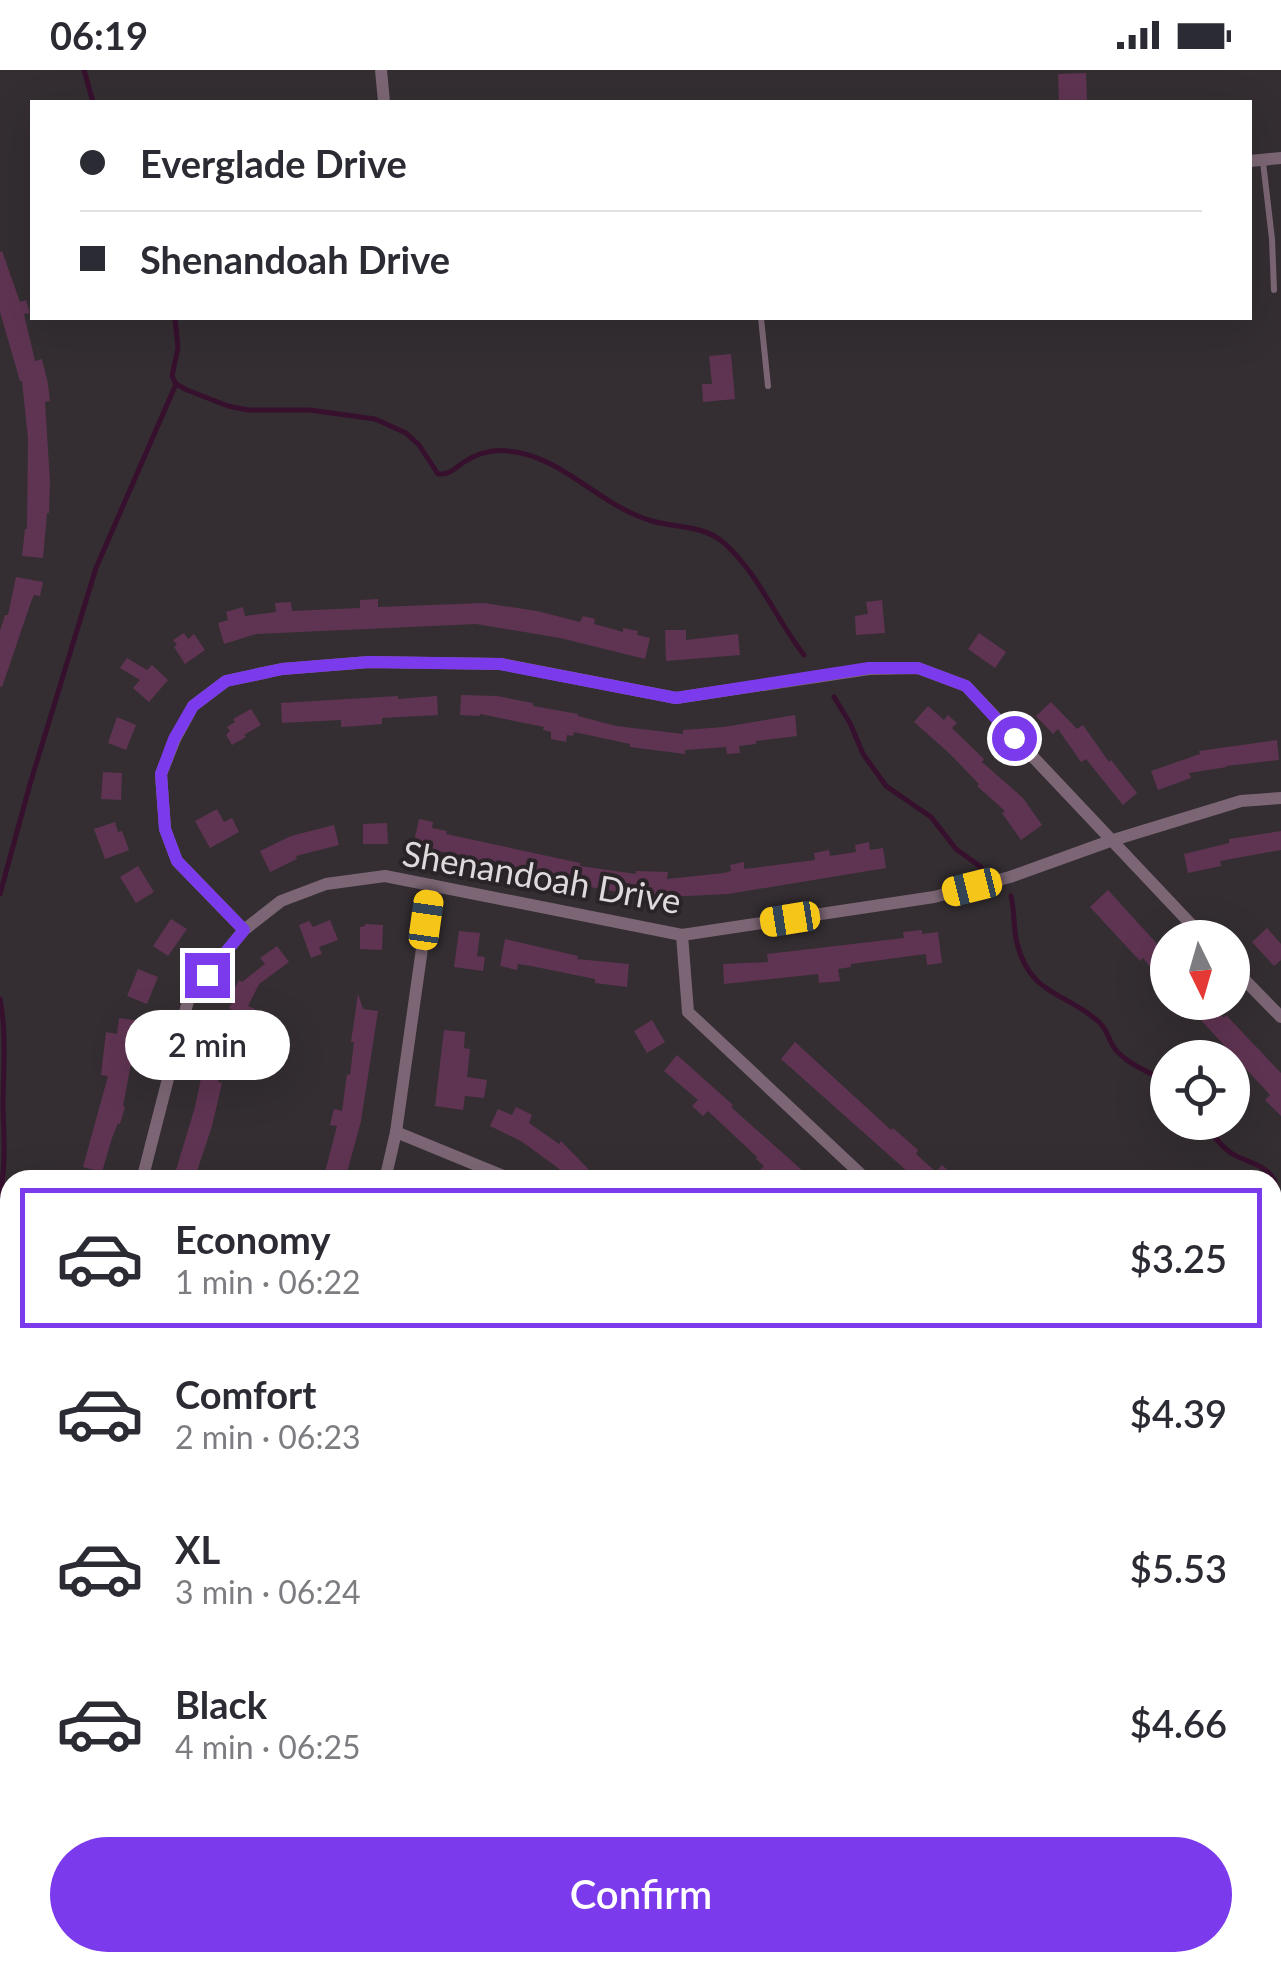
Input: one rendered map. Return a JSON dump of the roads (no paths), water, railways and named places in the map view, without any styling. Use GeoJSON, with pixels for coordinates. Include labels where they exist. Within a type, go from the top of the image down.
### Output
{"type":"FeatureCollection","features":[{"type":"Feature","properties":{"kind":"street"},"geometry":{"type":"LineString","coordinates":[[381,70],[384,100]]}},
{"type":"Feature","properties":{"kind":"street"},"geometry":{"type":"LineString","coordinates":[[1256,160],[1281,158]]}},
{"type":"Feature","properties":{"kind":"street"},"geometry":{"type":"LineString","coordinates":[[244,930],[177,861],[165,829],[161,774],[174,739],[193,706],[226,681],[282,669],[369,662],[500,664],[676,698],[869,668],[918,668],[966,686],[1187,920]]}},
{"type":"Feature","properties":{"kind":"street","name":"Shenandoah Drive"},"geometry":{"type":"LineString","coordinates":[[145,1170],[189,997],[244,930],[281,901],[326,884],[385,876],[682,935],[934,897],[1010,877],[1241,801],[1281,798]]}},
{"type":"Feature","properties":{"kind":"street"},"geometry":{"type":"LineString","coordinates":[[387,1170],[432,885]]}},
{"type":"Feature","properties":{"kind":"street"},"geometry":{"type":"LineString","coordinates":[[682,935],[688,1012],[856,1170]]}},
{"type":"Feature","properties":{"kind":"street"},"geometry":{"type":"LineString","coordinates":[[1250,986],[1281,1018]]}},
{"type":"Feature","properties":{"kind":"street"},"geometry":{"type":"LineString","coordinates":[[396,1132],[489,1170]]}},
{"type":"Feature","properties":{"kind":"lane"},"geometry":{"type":"LineString","coordinates":[[1256,160],[1272,239],[1274,290]]}},
{"type":"Feature","properties":{"kind":"lane"},"geometry":{"type":"LineString","coordinates":[[762,320],[768,386]]}},
{"type":"Feature","properties":{"kind":"waterway"},"geometry":{"type":"LineString","coordinates":[[84,70],[92,100]]}},
{"type":"Feature","properties":{"kind":"waterway"},"geometry":{"type":"LineString","coordinates":[[175,320],[178,348],[172,376],[176,384],[187,390],[248,410],[310,410],[375,419],[406,433],[438,474],[485,452],[528,455],[564,471],[633,514],[716,537],[747,568],[804,655]]}},
{"type":"Feature","properties":{"kind":"waterway"},"geometry":{"type":"LineString","coordinates":[[0,894],[96,568],[176,384]]}},
{"type":"Feature","properties":{"kind":"waterway"},"geometry":{"type":"LineString","coordinates":[[834,697],[863,754],[886,786],[931,817],[956,849],[981,867]]}},
{"type":"Feature","properties":{"kind":"waterway"},"geometry":{"type":"LineString","coordinates":[[1011,896],[1017,943],[1031,973],[1050,991],[1099,1022],[1115,1049],[1150,1073]]}},
{"type":"Feature","properties":{"kind":"waterway"},"geometry":{"type":"LineString","coordinates":[[0,999],[4,1040],[3,1170]]}},
{"type":"Feature","properties":{"kind":"waterway"},"geometry":{"type":"LineString","coordinates":[[1217,1140],[1236,1156],[1265,1170]]}}]}
